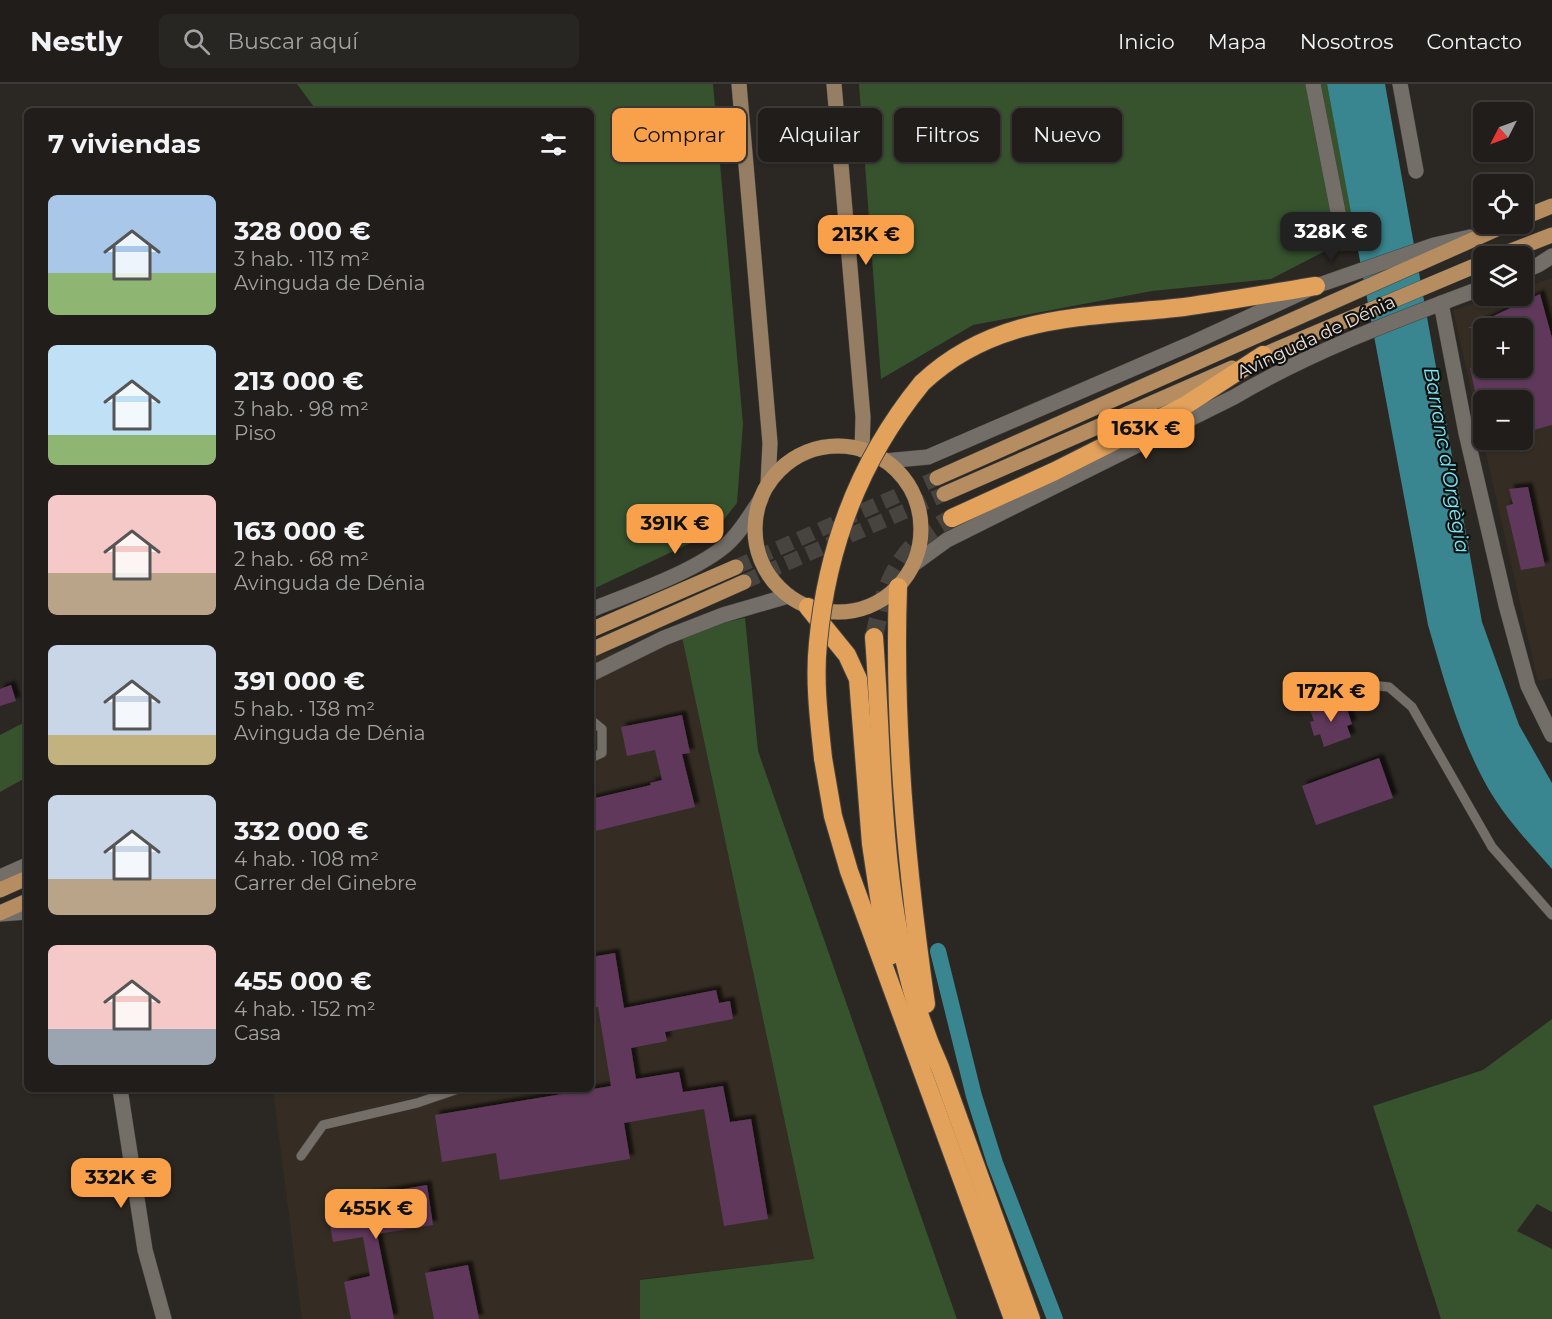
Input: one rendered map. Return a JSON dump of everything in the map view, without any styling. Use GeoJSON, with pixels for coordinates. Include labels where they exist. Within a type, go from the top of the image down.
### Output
{"type":"FeatureCollection","features":[{"type":"Feature","properties":{"kind":"highway"},"geometry":{"type":"LineString","coordinates":[[1030,1319],[932,1070],[849,871],[833,816],[823,758],[818,700],[818,644],[836,541],[861,474],[895,416],[922,383],[943,363],[984,339],[1042,323],[1099,313],[1184,307],[1316,286]]}},
{"type":"Feature","properties":{"kind":"highway"},"geometry":{"type":"LineString","coordinates":[[952,518],[1055,471],[1186,405],[1263,355]]}},
{"type":"Feature","properties":{"kind":"highway"},"geometry":{"type":"LineString","coordinates":[[898,587],[896,686],[913,904],[932,1070]]}},
{"type":"Feature","properties":{"kind":"highway"},"geometry":{"type":"LineString","coordinates":[[808,607],[847,655],[858,679],[871,844],[882,917],[1013,1319]]}},
{"type":"Feature","properties":{"kind":"highway"},"geometry":{"type":"LineString","coordinates":[[874,637],[884,812],[895,912],[932,1070]]}},
{"type":"Feature","properties":{"kind":"main road"},"geometry":{"type":"LineString","coordinates":[[739,84],[770,443],[768,484]]}},
{"type":"Feature","properties":{"kind":"main road"},"geometry":{"type":"LineString","coordinates":[[834,84],[863,417],[862,450]]}},
{"type":"Feature","properties":{"kind":"main road"},"geometry":{"type":"LineString","coordinates":[[1533,214],[1552,206]]}},
{"type":"Feature","properties":{"kind":"main road","name":"Avinguda de Dénia"},"geometry":{"type":"LineString","coordinates":[[937,478],[1356,291],[1436,251],[1482,234]]}},
{"type":"Feature","properties":{"kind":"main road"},"geometry":{"type":"LineString","coordinates":[[1524,246],[1552,235]]}},
{"type":"Feature","properties":{"kind":"main road","name":"Avinguda de Dénia"},"geometry":{"type":"LineString","coordinates":[[944,494],[1473,266]]}},
{"type":"Feature","properties":{"kind":"main road"},"geometry":{"type":"LineString","coordinates":[[826,447],[862,450],[885,461],[901,475],[914,494],[920,516],[921,541],[914,564],[898,587],[883,600],[866,608],[847,612],[827,612],[808,607],[788,596],[769,575],[756,544],[756,513],[768,484],[779,470],[809,451],[826,447]]}},
{"type":"Feature","properties":{"kind":"main road"},"geometry":{"type":"LineString","coordinates":[[594,629],[736,567]]}},
{"type":"Feature","properties":{"kind":"main road"},"geometry":{"type":"LineString","coordinates":[[594,649],[744,582]]}},
{"type":"Feature","properties":{"kind":"main road"},"geometry":{"type":"LineString","coordinates":[[0,890],[24,879]]}},
{"type":"Feature","properties":{"kind":"main road"},"geometry":{"type":"LineString","coordinates":[[0,914],[24,902]]}},
{"type":"Feature","properties":{"kind":"street"},"geometry":{"type":"LineString","coordinates":[[1313,84],[1339,217]]}},
{"type":"Feature","properties":{"kind":"street"},"geometry":{"type":"LineString","coordinates":[[1400,84],[1416,171]]}},
{"type":"Feature","properties":{"kind":"street"},"geometry":{"type":"LineString","coordinates":[[885,461],[928,457],[1191,344],[1316,286],[1357,272],[1436,251]]}},
{"type":"Feature","properties":{"kind":"street"},"geometry":{"type":"LineString","coordinates":[[1533,267],[1548,260]]}},
{"type":"Feature","properties":{"kind":"street","name":"Avinguda de Dénia"},"geometry":{"type":"LineString","coordinates":[[914,564],[953,537],[1234,397],[1272,375],[1364,334],[1473,290]]}},
{"type":"Feature","properties":{"kind":"street"},"geometry":{"type":"LineString","coordinates":[[1441,303],[1466,433],[1506,605],[1528,686],[1552,735]]}},
{"type":"Feature","properties":{"kind":"street"},"geometry":{"type":"LineString","coordinates":[[594,609],[655,584],[715,554],[734,538],[761,500]]}},
{"type":"Feature","properties":{"kind":"street"},"geometry":{"type":"LineString","coordinates":[[594,673],[664,638],[723,615],[788,596]]}},
{"type":"Feature","properties":{"kind":"street"},"geometry":{"type":"LineString","coordinates":[[0,876],[24,865]]}},
{"type":"Feature","properties":{"kind":"street"},"geometry":{"type":"LineString","coordinates":[[0,914],[24,912]]}},
{"type":"Feature","properties":{"kind":"street"},"geometry":{"type":"LineString","coordinates":[[120,1092],[145,1250],[161,1318]]}},
{"type":"Feature","properties":{"kind":"lane"},"geometry":{"type":"LineString","coordinates":[[1353,698],[1368,685],[1389,687],[1412,707],[1492,847],[1552,915]]}},
{"type":"Feature","properties":{"kind":"lane"},"geometry":{"type":"LineString","coordinates":[[594,722],[602,729],[602,753],[594,757]]}},
{"type":"Feature","properties":{"kind":"lane"},"geometry":{"type":"LineString","coordinates":[[301,1156],[323,1125],[449,1092]]}},
{"type":"Feature","properties":{"kind":"shaded area"},"geometry":{"type":"Polygon","coordinates":[[[1552,278],[1552,678],[1538,681],[1485,450],[1533,450],[1533,390],[1473,390],[1473,397],[1453,310],[1473,304],[1473,306],[1533,306],[1533,285],[1552,278]]]}},
{"type":"Feature","properties":{"kind":"shaded area"},"geometry":{"type":"Polygon","coordinates":[[[681,632],[814,1259],[640,1279],[640,1319],[302,1319],[273,1092],[594,1092],[594,655],[681,632]]]}},
{"type":"Feature","properties":{"kind":"green space"},"geometry":{"type":"Polygon","coordinates":[[[297,84],[713,84],[715,108],[612,108],[612,162],[720,162],[743,424],[737,503],[714,532],[594,589],[594,108],[315,108],[297,84]]]}},
{"type":"Feature","properties":{"kind":"green space"},"geometry":{"type":"Polygon","coordinates":[[[859,84],[1327,84],[1356,235],[1271,279],[1152,291],[973,325],[881,379],[865,162],[882,162],[882,108],[861,108],[859,84]]]}},
{"type":"Feature","properties":{"kind":"green space"},"geometry":{"type":"Polygon","coordinates":[[[745,618],[758,751],[957,1319],[640,1319],[640,1280],[814,1259],[681,632],[745,618]]]}},
{"type":"Feature","properties":{"kind":"green space"},"geometry":{"type":"Polygon","coordinates":[[[24,723],[24,779],[0,792],[0,735],[24,723]]]}},
{"type":"Feature","properties":{"kind":"green space"},"geometry":{"type":"Polygon","coordinates":[[[1552,1019],[1552,1212],[1537,1204],[1517,1231],[1552,1249],[1552,1319],[1441,1319],[1373,1106],[1483,1070],[1552,1019]]]}},
{"type":"Feature","properties":{"kind":"water","name":"Barranc d'Orgègia"},"geometry":{"type":"Polygon","coordinates":[[[1327,84],[1385,84],[1482,622],[1519,725],[1552,783],[1552,869],[1505,814],[1482,777],[1458,721],[1428,625],[1327,84]]]}},
{"type":"Feature","properties":{"kind":"building"},"geometry":{"type":"Polygon","coordinates":[[[1540,294],[1552,338],[1552,425],[1533,430],[1533,390],[1475,390],[1470,368],[1473,367],[1473,378],[1533,378],[1533,318],[1489,318],[1515,306],[1533,306],[1533,297],[1540,294]]]}},
{"type":"Feature","properties":{"kind":"building"},"geometry":{"type":"Polygon","coordinates":[[[1528,487],[1545,566],[1521,570],[1506,506],[1513,504],[1509,489],[1528,487]]]}},
{"type":"Feature","properties":{"kind":"building"},"geometry":{"type":"Polygon","coordinates":[[[11,685],[16,701],[0,706],[0,689],[11,685]]]}},
{"type":"Feature","properties":{"kind":"building"},"geometry":{"type":"Polygon","coordinates":[[[1338,700],[1342,710],[1347,709],[1352,724],[1347,726],[1351,737],[1324,747],[1320,734],[1314,736],[1310,722],[1314,721],[1310,710],[1338,700]]]}},
{"type":"Feature","properties":{"kind":"building"},"geometry":{"type":"Polygon","coordinates":[[[682,715],[690,753],[682,754],[695,807],[594,831],[594,798],[651,785],[650,783],[662,780],[655,750],[627,756],[621,727],[682,715]]]}},
{"type":"Feature","properties":{"kind":"building"},"geometry":{"type":"Polygon","coordinates":[[[1379,758],[1393,798],[1316,825],[1302,786],[1379,758]]]}},
{"type":"Feature","properties":{"kind":"building"},"geometry":{"type":"Polygon","coordinates":[[[615,953],[624,1008],[716,990],[719,1003],[730,1001],[733,1019],[665,1032],[667,1041],[631,1048],[636,1079],[679,1072],[683,1092],[723,1086],[730,1122],[751,1119],[768,1219],[724,1226],[704,1109],[624,1123],[630,1159],[500,1180],[496,1153],[442,1162],[435,1115],[575,1092],[594,1092],[594,1089],[611,1086],[598,1007],[594,1008],[594,956],[615,953]]]}},
{"type":"Feature","properties":{"kind":"building"},"geometry":{"type":"Polygon","coordinates":[[[427,1185],[433,1225],[377,1234],[394,1319],[351,1319],[344,1282],[370,1276],[363,1237],[333,1242],[326,1202],[427,1185]]]}},
{"type":"Feature","properties":{"kind":"building"},"geometry":{"type":"Polygon","coordinates":[[[468,1265],[479,1319],[434,1319],[425,1273],[468,1265]]]}},
{"type":"Feature","properties":{"kind":"waterway"},"geometry":{"type":"LineString","coordinates":[[938,951],[974,1096],[995,1163],[1055,1319]]}},
{"type":"Feature","properties":{"kind":"tunnel"},"geometry":{"type":"LineString","coordinates":[[736,567],[937,478]]}},
{"type":"Feature","properties":{"kind":"tunnel"},"geometry":{"type":"LineString","coordinates":[[744,582],[944,494]]}},
{"type":"Feature","properties":{"kind":"tunnel"},"geometry":{"type":"LineString","coordinates":[[874,637],[883,599],[897,567],[919,540],[952,518]]}}]}
